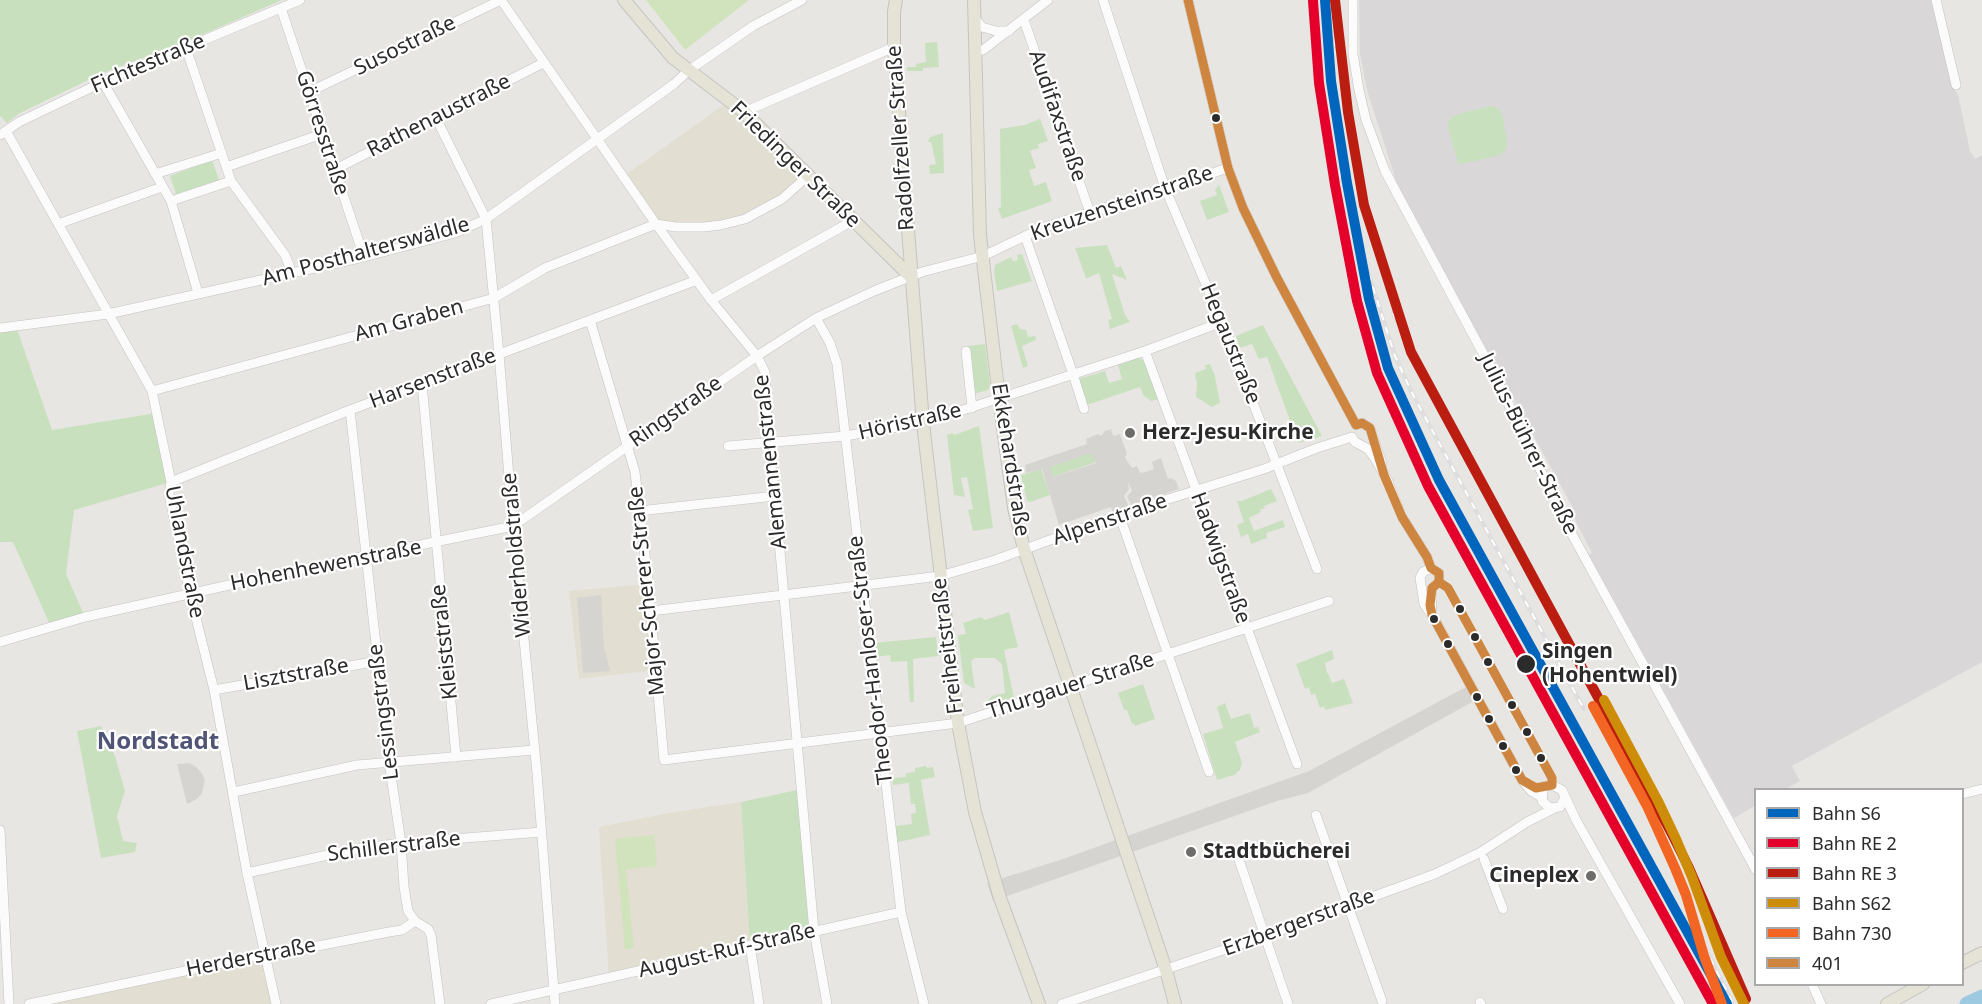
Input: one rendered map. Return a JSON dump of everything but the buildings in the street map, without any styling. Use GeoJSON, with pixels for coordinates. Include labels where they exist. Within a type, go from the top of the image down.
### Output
{"type":"FeatureCollection","features":[{"type":"Feature","properties":{"kind":"main road","name":"Radolfzeller Straße"},"geometry":{"type":"LineString","coordinates":[[896,0],[894,47],[911,277]]}},
{"type":"Feature","properties":{"kind":"main road","name":"Ekkehardstraße"},"geometry":{"type":"LineString","coordinates":[[974,0],[980,235],[1014,508],[1024,549],[1166,970],[1175,1004]]}},
{"type":"Feature","properties":{"kind":"main road","name":"Friedinger Straße"},"geometry":{"type":"LineString","coordinates":[[625,2],[673,58],[744,112],[911,277]]}},
{"type":"Feature","properties":{"kind":"main road"},"geometry":{"type":"LineString","coordinates":[[890,257],[899,255],[909,248]]}},
{"type":"Feature","properties":{"kind":"main road","name":"Freiheitstraße"},"geometry":{"type":"LineString","coordinates":[[911,277],[923,423],[958,723],[975,812],[1000,898],[1039,1004]]}},
{"type":"Feature","properties":{"kind":"main road"},"geometry":{"type":"LineString","coordinates":[[1964,962],[1982,952]]}},
{"type":"Feature","properties":{"kind":"main road"},"geometry":{"type":"LineString","coordinates":[[1887,1004],[1919,986]]}},
{"type":"Feature","properties":{"kind":"street","name":"Fichtestraße"},"geometry":{"type":"LineString","coordinates":[[3,133],[19,122],[103,82],[300,0]]}},
{"type":"Feature","properties":{"kind":"street","name":"Alemannenstraße"},"geometry":{"type":"LineString","coordinates":[[501,0],[656,224],[711,300],[757,356],[765,372],[768,442],[775,496],[814,931],[827,1004]]}},
{"type":"Feature","properties":{"kind":"street","name":"Susostraße"},"geometry":{"type":"LineString","coordinates":[[309,92],[501,0]]}},
{"type":"Feature","properties":{"kind":"street","name":"Am Posthalterswäldle"},"geometry":{"type":"LineString","coordinates":[[0,328],[108,314],[364,257],[455,233],[486,219],[753,26],[802,0]]}},
{"type":"Feature","properties":{"kind":"street"},"geometry":{"type":"LineString","coordinates":[[974,51],[983,50],[1048,0]]}},
{"type":"Feature","properties":{"kind":"street","name":"Hegaustraße"},"geometry":{"type":"LineString","coordinates":[[1103,0],[1165,188],[1222,322],[1317,569]]}},
{"type":"Feature","properties":{"kind":"street"},"geometry":{"type":"LineString","coordinates":[[1188,0],[1228,168],[1243,208],[1272,268],[1356,425]]}},
{"type":"Feature","properties":{"kind":"street","name":"Julius-Bührer-Straße"},"geometry":{"type":"LineString","coordinates":[[1353,0],[1353,54],[1366,120],[1398,198],[1493,372],[1568,527],[1754,865]]}},
{"type":"Feature","properties":{"kind":"street"},"geometry":{"type":"LineString","coordinates":[[1936,0],[1956,85]]}},
{"type":"Feature","properties":{"kind":"street","name":"Görresstraße"},"geometry":{"type":"LineString","coordinates":[[281,8],[364,257]]}},
{"type":"Feature","properties":{"kind":"street"},"geometry":{"type":"LineString","coordinates":[[974,18],[982,27],[996,31],[1009,31]]}},
{"type":"Feature","properties":{"kind":"street","name":"Audifaxstraße"},"geometry":{"type":"LineString","coordinates":[[1024,20],[1090,213]]}},
{"type":"Feature","properties":{"kind":"street"},"geometry":{"type":"LineString","coordinates":[[744,112],[894,47]]}},
{"type":"Feature","properties":{"kind":"street"},"geometry":{"type":"LineString","coordinates":[[186,48],[231,181],[285,255],[292,273]]}},
{"type":"Feature","properties":{"kind":"street","name":"Rathenaustraße"},"geometry":{"type":"LineString","coordinates":[[334,170],[543,63]]}},
{"type":"Feature","properties":{"kind":"street"},"geometry":{"type":"LineString","coordinates":[[103,82],[171,201],[198,293]]}},
{"type":"Feature","properties":{"kind":"street","name":"Widerholdstraße"},"geometry":{"type":"LineString","coordinates":[[436,118],[486,219],[500,354],[555,1004]]}},
{"type":"Feature","properties":{"kind":"street","name":"Uhlandstraße"},"geometry":{"type":"LineString","coordinates":[[3,133],[58,224],[152,391],[171,482],[169,494],[190,594],[214,690],[247,873],[276,1004]]}},
{"type":"Feature","properties":{"kind":"street"},"geometry":{"type":"LineString","coordinates":[[226,166],[322,134]]}},
{"type":"Feature","properties":{"kind":"street"},"geometry":{"type":"LineString","coordinates":[[155,174],[222,153]]}},
{"type":"Feature","properties":{"kind":"street","name":"Kreuzensteinstraße"},"geometry":{"type":"LineString","coordinates":[[983,256],[1042,228],[1228,168]]}},
{"type":"Feature","properties":{"kind":"street"},"geometry":{"type":"LineString","coordinates":[[656,224],[676,228],[694,228],[733,223],[758,213],[782,199],[809,175]]}},
{"type":"Feature","properties":{"kind":"street"},"geometry":{"type":"LineString","coordinates":[[171,201],[231,181]]}},
{"type":"Feature","properties":{"kind":"street"},"geometry":{"type":"LineString","coordinates":[[58,224],[162,187]]}},
{"type":"Feature","properties":{"kind":"street"},"geometry":{"type":"LineString","coordinates":[[711,300],[854,220]]}},
{"type":"Feature","properties":{"kind":"street","name":"Am Graben"},"geometry":{"type":"LineString","coordinates":[[152,391],[494,298],[545,268],[656,224]]}},
{"type":"Feature","properties":{"kind":"street"},"geometry":{"type":"LineString","coordinates":[[1025,237],[1083,409]]}},
{"type":"Feature","properties":{"kind":"street","name":"Ringstraße"},"geometry":{"type":"LineString","coordinates":[[513,526],[757,356],[816,318],[874,291],[911,277],[944,265],[983,256]]}},
{"type":"Feature","properties":{"kind":"street","name":"Harsenstraße"},"geometry":{"type":"LineString","coordinates":[[171,482],[350,410],[697,280]]}},
{"type":"Feature","properties":{"kind":"street","name":"Theodor-Hanloser-Straße"},"geometry":{"type":"LineString","coordinates":[[816,318],[830,343],[837,364],[901,912],[924,1004]]}},
{"type":"Feature","properties":{"kind":"street","name":"Major-Scherer-Straße"},"geometry":{"type":"LineString","coordinates":[[590,320],[635,472],[651,611],[664,760]]}},
{"type":"Feature","properties":{"kind":"street","name":"Höristraße"},"geometry":{"type":"LineString","coordinates":[[728,446],[845,436],[923,423],[1144,351],[1222,322]]}},
{"type":"Feature","properties":{"kind":"street"},"geometry":{"type":"LineString","coordinates":[[966,351],[972,408]]}},
{"type":"Feature","properties":{"kind":"street","name":"Hadwigstraße"},"geometry":{"type":"LineString","coordinates":[[1144,351],[1297,764]]}},
{"type":"Feature","properties":{"kind":"street","name":"Kleiststraße"},"geometry":{"type":"LineString","coordinates":[[422,383],[456,758]]}},
{"type":"Feature","properties":{"kind":"street","name":"Lessingstraße"},"geometry":{"type":"LineString","coordinates":[[350,410],[389,762],[401,843],[404,886],[408,911],[415,921],[428,929],[431,935],[440,1004]]}},
{"type":"Feature","properties":{"kind":"street"},"geometry":{"type":"LineString","coordinates":[[1384,475],[1370,428],[1365,424],[1356,425],[1352,430],[1352,437],[1355,442],[1368,449],[1384,475],[1402,517],[1427,557],[1431,568],[1440,576],[1439,582],[1432,588],[1430,605],[1432,615]]}},
{"type":"Feature","properties":{"kind":"street"},"geometry":{"type":"LineString","coordinates":[[1361,444],[1369,440],[1371,434]]}},
{"type":"Feature","properties":{"kind":"street","name":"Alpenstraße"},"geometry":{"type":"LineString","coordinates":[[651,611],[940,576],[1024,549],[1119,514],[1277,465],[1317,448],[1352,437]]}},
{"type":"Feature","properties":{"kind":"street"},"geometry":{"type":"LineString","coordinates":[[639,511],[775,496]]}},
{"type":"Feature","properties":{"kind":"street"},"geometry":{"type":"LineString","coordinates":[[1119,514],[1209,772]]}},
{"type":"Feature","properties":{"kind":"street","name":"Hohenhewenstraße"},"geometry":{"type":"LineString","coordinates":[[0,642],[84,617],[513,526]]}},
{"type":"Feature","properties":{"kind":"street"},"geometry":{"type":"LineString","coordinates":[[1431,568],[1423,572],[1420,578],[1424,604],[1522,780],[1546,807],[1576,820]]}},
{"type":"Feature","properties":{"kind":"street"},"geometry":{"type":"LineString","coordinates":[[1422,584],[1432,588]]}},
{"type":"Feature","properties":{"kind":"street","name":"Thurgauer Straße"},"geometry":{"type":"LineString","coordinates":[[664,760],[958,723],[1329,601]]}},
{"type":"Feature","properties":{"kind":"street","name":"Lisztstraße"},"geometry":{"type":"LineString","coordinates":[[214,690],[378,661]]}},
{"type":"Feature","properties":{"kind":"street"},"geometry":{"type":"LineString","coordinates":[[234,792],[357,765],[534,750]]}},
{"type":"Feature","properties":{"kind":"street"},"geometry":{"type":"LineString","coordinates":[[1522,780],[1539,789],[1552,785],[1560,788],[1680,1004]]}},
{"type":"Feature","properties":{"kind":"street"},"geometry":{"type":"LineString","coordinates":[[1541,799],[1546,788]]}},
{"type":"Feature","properties":{"kind":"street"},"geometry":{"type":"LineString","coordinates":[[1964,794],[1982,789]]}},
{"type":"Feature","properties":{"kind":"street"},"geometry":{"type":"LineString","coordinates":[[1555,809],[1562,804],[1565,797]]}},
{"type":"Feature","properties":{"kind":"street","name":"Erzbergerstraße"},"geometry":{"type":"LineString","coordinates":[[1527,822],[1538,809],[1541,799]]}},
{"type":"Feature","properties":{"kind":"street","name":"Erzbergerstraße"},"geometry":{"type":"LineString","coordinates":[[1062,1004],[1265,936],[1434,874],[1481,852],[1527,822],[1555,809]]}},
{"type":"Feature","properties":{"kind":"street"},"geometry":{"type":"LineString","coordinates":[[1316,815],[1382,1001]]}},
{"type":"Feature","properties":{"kind":"street"},"geometry":{"type":"LineString","coordinates":[[0,830],[9,1004]]}},
{"type":"Feature","properties":{"kind":"street","name":"Schillerstraße"},"geometry":{"type":"LineString","coordinates":[[247,873],[350,850],[401,843],[542,832]]}},
{"type":"Feature","properties":{"kind":"street"},"geometry":{"type":"LineString","coordinates":[[1236,851],[1288,1004]]}},
{"type":"Feature","properties":{"kind":"street"},"geometry":{"type":"LineString","coordinates":[[1484,860],[1503,909]]}},
{"type":"Feature","properties":{"kind":"street","name":"August-Ruf-Straße"},"geometry":{"type":"LineString","coordinates":[[491,1004],[901,912]]}},
{"type":"Feature","properties":{"kind":"street","name":"Herderstraße"},"geometry":{"type":"LineString","coordinates":[[30,1004],[264,954],[277,954],[402,930],[415,921]]}},
{"type":"Feature","properties":{"kind":"street"},"geometry":{"type":"LineString","coordinates":[[750,945],[759,1004]]}},
{"type":"Feature","properties":{"kind":"street"},"geometry":{"type":"LineString","coordinates":[[1813,986],[1821,1004]]}},
{"type":"Feature","properties":{"kind":"street"},"geometry":{"type":"LineString","coordinates":[[85,993],[87,1004]]}},
{"type":"Feature","properties":{"kind":"shaded area"},"geometry":{"type":"Polygon","coordinates":[[[1359,0],[1931,0],[1950,80],[1958,95],[1970,151],[1975,159],[1982,155],[1982,662],[1792,766],[1800,781],[1787,788],[1754,788],[1754,807],[1734,818],[1589,555],[1592,553],[1576,522],[1572,506],[1399,190],[1367,90],[1360,53],[1359,0]]]}},
{"type":"Feature","properties":{"kind":"shaded area"},"geometry":{"type":"Polygon","coordinates":[[[729,101],[809,175],[782,199],[733,223],[656,224],[624,176],[729,101]]]}},
{"type":"Feature","properties":{"kind":"shaded area"},"geometry":{"type":"Polygon","coordinates":[[[1112,429],[1114,436],[1120,434],[1127,461],[1132,468],[1137,466],[1140,473],[1154,469],[1152,462],[1161,458],[1168,479],[1176,481],[1179,489],[1131,505],[1127,496],[1132,491],[1128,482],[1129,489],[1124,496],[1129,507],[1113,513],[1111,507],[1059,525],[1042,469],[1026,473],[1025,465],[1087,444],[1086,439],[1098,434],[1101,436],[1105,431],[1112,429]],[[1092,453],[1050,467],[1053,477],[1096,463],[1092,453]]]}},
{"type":"Feature","properties":{"kind":"shaded area"},"geometry":{"type":"Polygon","coordinates":[[[648,584],[656,670],[579,679],[569,591],[648,584]]]}},
{"type":"Feature","properties":{"kind":"shaded area"},"geometry":{"type":"Polygon","coordinates":[[[601,595],[604,648],[610,671],[583,673],[577,598],[601,595]]]}},
{"type":"Feature","properties":{"kind":"shaded area"},"geometry":{"type":"Polygon","coordinates":[[[1466,687],[1474,701],[1308,793],[1277,801],[993,901],[987,883],[1063,859],[1309,771],[1466,687]]]}},
{"type":"Feature","properties":{"kind":"shaded area"},"geometry":{"type":"Polygon","coordinates":[[[189,763],[201,772],[205,780],[202,793],[197,799],[187,804],[177,764],[189,763]]]}},
{"type":"Feature","properties":{"kind":"shaded area"},"geometry":{"type":"Polygon","coordinates":[[[741,802],[750,945],[609,979],[599,827],[741,802]]]}},
{"type":"Feature","properties":{"kind":"shaded area"},"geometry":{"type":"Polygon","coordinates":[[[265,954],[276,1004],[29,1004],[265,954]]]}},
{"type":"Feature","properties":{"kind":"green space"},"geometry":{"type":"Polygon","coordinates":[[[0,0],[282,0],[183,43],[103,73],[20,113],[7,123],[0,116],[0,0]]]}},
{"type":"Feature","properties":{"kind":"green space"},"geometry":{"type":"Polygon","coordinates":[[[646,0],[749,0],[685,50],[646,0]]]}},
{"type":"Feature","properties":{"kind":"green space"},"geometry":{"type":"Polygon","coordinates":[[[937,42],[939,67],[923,68],[923,71],[907,71],[907,67],[916,67],[916,64],[926,62],[925,43],[937,42]]]}},
{"type":"Feature","properties":{"kind":"green space"},"geometry":{"type":"Polygon","coordinates":[[[1490,106],[1500,109],[1502,114],[1507,140],[1506,149],[1497,156],[1458,163],[1448,121],[1455,115],[1490,106]]]}},
{"type":"Feature","properties":{"kind":"green space"},"geometry":{"type":"Polygon","coordinates":[[[1040,119],[1048,141],[1038,144],[1039,148],[1030,151],[1036,168],[1029,170],[1034,186],[1046,182],[1052,201],[1002,219],[998,208],[1001,207],[1000,129],[1024,125],[1040,119]]]}},
{"type":"Feature","properties":{"kind":"green space"},"geometry":{"type":"Polygon","coordinates":[[[943,133],[944,173],[930,174],[929,165],[936,164],[931,142],[928,142],[930,137],[943,133]]]}},
{"type":"Feature","properties":{"kind":"green space"},"geometry":{"type":"Polygon","coordinates":[[[212,160],[219,180],[176,194],[170,176],[212,160]]]}},
{"type":"Feature","properties":{"kind":"green space"},"geometry":{"type":"Polygon","coordinates":[[[1219,185],[1229,212],[1207,220],[1200,201],[1217,195],[1215,190],[1219,185]]]}},
{"type":"Feature","properties":{"kind":"green space"},"geometry":{"type":"Polygon","coordinates":[[[1107,245],[1116,268],[1121,266],[1127,280],[1112,274],[1125,315],[1130,322],[1110,329],[1108,320],[1112,319],[1099,273],[1085,279],[1075,248],[1107,245]]]}},
{"type":"Feature","properties":{"kind":"green space"},"geometry":{"type":"Polygon","coordinates":[[[1022,254],[1032,281],[997,291],[995,265],[1011,257],[1013,261],[1018,260],[1017,255],[1022,254]]]}},
{"type":"Feature","properties":{"kind":"green space"},"geometry":{"type":"Polygon","coordinates":[[[1017,324],[1020,329],[1026,330],[1028,337],[1035,336],[1036,340],[1022,346],[1028,366],[1023,368],[1011,326],[1017,324]]]}},
{"type":"Feature","properties":{"kind":"green space"},"geometry":{"type":"Polygon","coordinates":[[[1263,325],[1322,436],[1298,443],[1267,357],[1259,359],[1252,344],[1240,348],[1236,336],[1263,325]]]}},
{"type":"Feature","properties":{"kind":"green space"},"geometry":{"type":"Polygon","coordinates":[[[16,326],[52,430],[156,413],[171,482],[74,510],[66,574],[85,617],[51,627],[13,542],[0,542],[0,328],[16,326]]]}},
{"type":"Feature","properties":{"kind":"green space"},"geometry":{"type":"Polygon","coordinates":[[[985,344],[990,386],[988,390],[973,394],[968,346],[985,344]]]}},
{"type":"Feature","properties":{"kind":"green space"},"geometry":{"type":"Polygon","coordinates":[[[1138,358],[1145,361],[1159,399],[1151,401],[1144,396],[1140,387],[1087,405],[1078,379],[1105,371],[1109,383],[1122,379],[1118,365],[1138,358]]]}},
{"type":"Feature","properties":{"kind":"green space"},"geometry":{"type":"Polygon","coordinates":[[[1210,364],[1215,376],[1220,403],[1212,407],[1196,397],[1195,373],[1206,369],[1205,365],[1210,364]]]}},
{"type":"Feature","properties":{"kind":"green space"},"geometry":{"type":"Polygon","coordinates":[[[979,426],[993,528],[973,531],[968,510],[973,509],[967,477],[961,478],[965,497],[954,495],[947,435],[953,433],[954,435],[979,426]]]}},
{"type":"Feature","properties":{"kind":"green space"},"geometry":{"type":"Polygon","coordinates":[[[1092,452],[1096,462],[1053,477],[1049,467],[1092,452]]]}},
{"type":"Feature","properties":{"kind":"green space"},"geometry":{"type":"Polygon","coordinates":[[[1041,469],[1050,495],[1027,501],[1021,475],[1041,469]]]}},
{"type":"Feature","properties":{"kind":"green space"},"geometry":{"type":"Polygon","coordinates":[[[1271,489],[1277,501],[1264,506],[1261,512],[1249,518],[1254,531],[1283,520],[1285,527],[1266,533],[1267,538],[1251,544],[1248,534],[1241,537],[1237,525],[1244,522],[1237,501],[1271,489]]]}},
{"type":"Feature","properties":{"kind":"green space"},"geometry":{"type":"Polygon","coordinates":[[[1009,612],[1018,647],[1004,650],[1014,698],[989,706],[988,700],[992,696],[1005,693],[1002,664],[995,658],[975,658],[971,661],[975,689],[964,683],[958,635],[966,634],[963,623],[981,617],[985,620],[1009,612]]]}},
{"type":"Feature","properties":{"kind":"green space"},"geometry":{"type":"Polygon","coordinates":[[[936,637],[938,656],[913,659],[914,702],[910,702],[907,661],[891,662],[890,655],[876,657],[873,643],[936,637]]]}},
{"type":"Feature","properties":{"kind":"green space"},"geometry":{"type":"Polygon","coordinates":[[[1332,650],[1334,659],[1325,663],[1327,673],[1332,683],[1344,679],[1353,703],[1325,710],[1324,706],[1320,708],[1315,694],[1311,695],[1309,687],[1305,689],[1296,664],[1332,650]]]}},
{"type":"Feature","properties":{"kind":"green space"},"geometry":{"type":"Polygon","coordinates":[[[1143,684],[1155,719],[1135,726],[1127,710],[1124,710],[1118,693],[1143,684]]]}},
{"type":"Feature","properties":{"kind":"green space"},"geometry":{"type":"Polygon","coordinates":[[[1225,703],[1231,719],[1250,713],[1254,728],[1258,727],[1260,732],[1235,742],[1242,763],[1240,770],[1234,775],[1217,780],[1203,734],[1223,728],[1217,707],[1225,703]]]}},
{"type":"Feature","properties":{"kind":"green space"},"geometry":{"type":"Polygon","coordinates":[[[101,726],[115,756],[125,791],[117,816],[123,841],[137,843],[135,852],[101,858],[77,731],[101,726]]]}},
{"type":"Feature","properties":{"kind":"green space"},"geometry":{"type":"Polygon","coordinates":[[[926,766],[927,768],[933,767],[935,777],[921,780],[930,835],[898,842],[895,826],[912,824],[911,814],[916,813],[915,804],[911,804],[909,783],[893,785],[892,778],[906,777],[906,773],[915,772],[915,768],[926,766]]]}},
{"type":"Feature","properties":{"kind":"green space"},"geometry":{"type":"Polygon","coordinates":[[[802,789],[814,931],[750,945],[741,802],[802,789]]]}},
{"type":"Feature","properties":{"kind":"green space"},"geometry":{"type":"Polygon","coordinates":[[[654,835],[657,866],[626,869],[634,948],[625,949],[615,839],[654,835]]]}},
{"type":"Feature","properties":{"kind":"waterway"},"geometry":{"type":"LineString","coordinates":[[1967,1004],[1982,997]]}},
{"type":"Feature","properties":{"kind":"railway"},"geometry":{"type":"LineString","coordinates":[[1335,46],[1337,0]]}},
{"type":"Feature","properties":{"kind":"railway"},"geometry":{"type":"LineString","coordinates":[[1336,114],[1341,181]]}},
{"type":"Feature","properties":{"kind":"railway"},"geometry":{"type":"LineString","coordinates":[[1360,247],[1395,356],[1413,395],[1584,709]]}},
{"type":"Feature","properties":{"kind":"railway"},"geometry":{"type":"LineString","coordinates":[[1393,313],[1534,572]]}},
{"type":"Feature","properties":{"kind":"railway"},"geometry":{"type":"LineString","coordinates":[[1704,946],[1733,1004]]}},
{"type":"Feature","properties":{"kind":"rail line","name":"S6"},"geometry":{"type":"LineString","coordinates":[[1325,0],[1331,81],[1347,183],[1369,299],[1388,368],[1439,480],[1727,1004]]}},
{"type":"Feature","properties":{"kind":"rail line","name":"S62"},"geometry":{"type":"LineString","coordinates":[[1604,700],[1676,839],[1721,957],[1744,1004]]}},
{"type":"Feature","properties":{"kind":"rail line","name":"730"},"geometry":{"type":"LineString","coordinates":[[1593,706],[1647,806],[1675,868],[1722,1004]]}},
{"type":"Feature","properties":{"kind":"transit line","name":"401"},"geometry":{"type":"LineString","coordinates":[[1188,0],[1228,168],[1243,208],[1277,278],[1356,425]]}},
{"type":"Feature","properties":{"kind":"transit line"},"geometry":{"type":"LineString","coordinates":[[1335,0],[1348,112],[1364,205],[1411,352],[1672,834],[1746,999]]}},
{"type":"Feature","properties":{"kind":"transit line"},"geometry":{"type":"LineString","coordinates":[[1313,1],[1319,83],[1335,185],[1357,301],[1377,373],[1428,486],[1713,1004]]}},
{"type":"Feature","properties":{"kind":"transit line","name":"401"},"geometry":{"type":"LineString","coordinates":[[1356,425],[1362,423],[1370,428],[1384,475],[1402,517],[1427,557],[1431,568],[1439,573],[1439,582]]}},
{"type":"Feature","properties":{"kind":"transit line","name":"401"},"geometry":{"type":"LineString","coordinates":[[1439,582],[1448,588],[1552,778],[1552,785],[1536,788],[1522,780],[1432,615],[1430,605],[1432,588],[1439,582]]}},
{"type":"Feature","properties":{"kind":"place","name":"Herz-Jesu-Kirche"},"geometry":{"type":"Point","coordinates":[1130,433]}},
{"type":"Feature","properties":{"kind":"place","name":"Singen (Hohentwiel)"},"geometry":{"type":"Point","coordinates":[1526,664]}},
{"type":"Feature","properties":{"kind":"place","name":"Stadtbücherei"},"geometry":{"type":"Point","coordinates":[1191,852]}},
{"type":"Feature","properties":{"kind":"place","name":"Cineplex"},"geometry":{"type":"Point","coordinates":[1591,876]}},
{"type":"Feature","properties":{"kind":"district","name":"Nordstadt"},"geometry":{"type":"Point","coordinates":[158,742]}}]}
